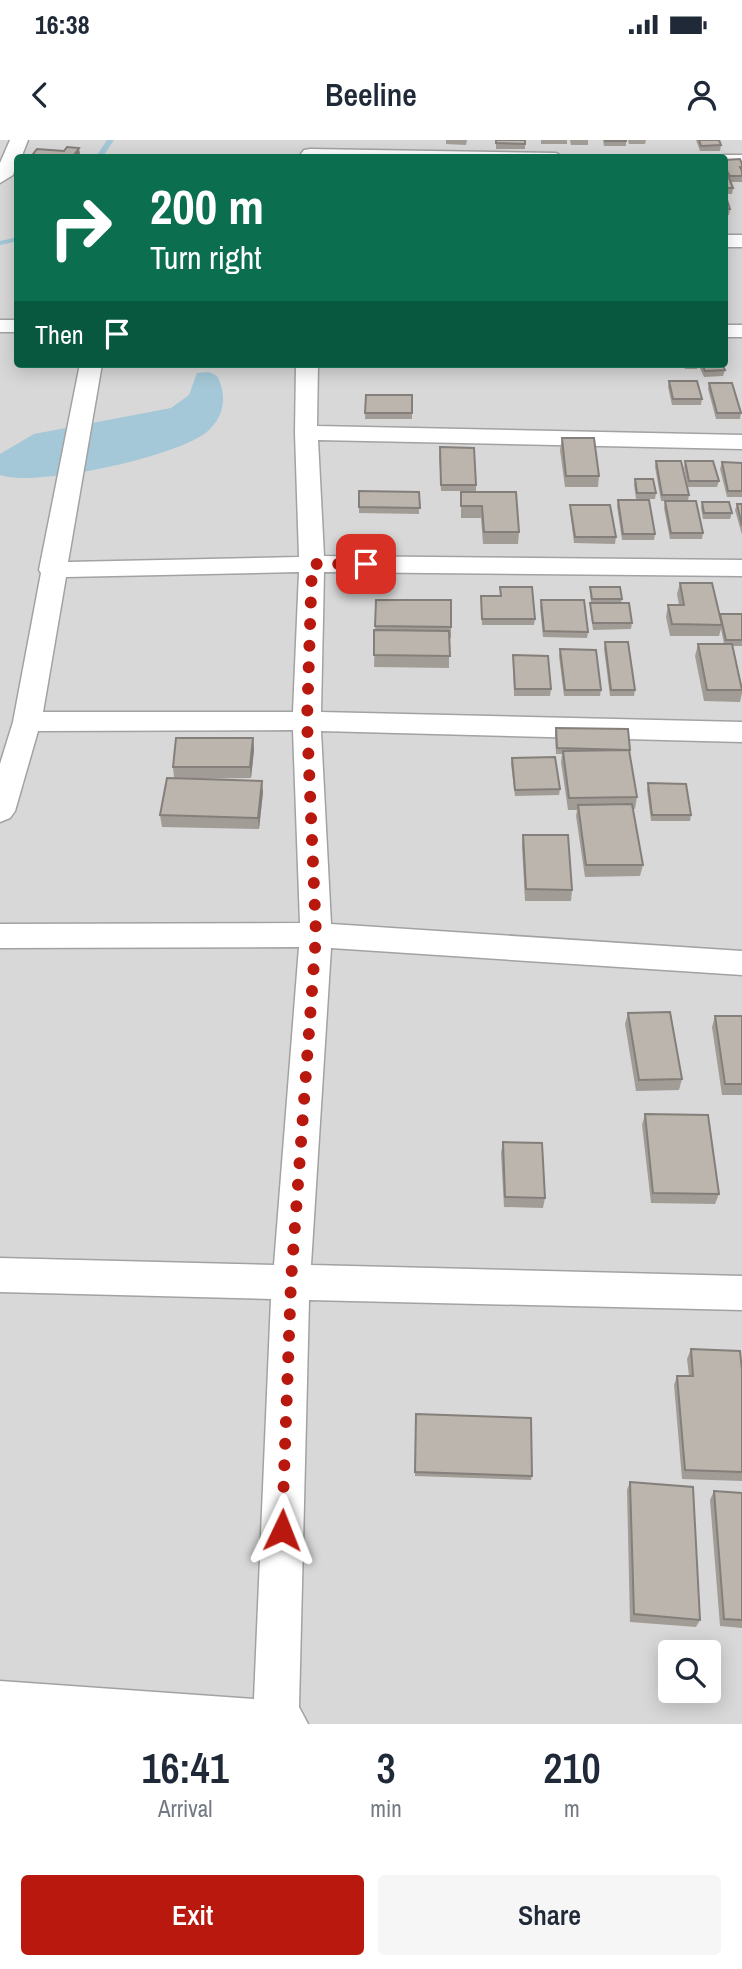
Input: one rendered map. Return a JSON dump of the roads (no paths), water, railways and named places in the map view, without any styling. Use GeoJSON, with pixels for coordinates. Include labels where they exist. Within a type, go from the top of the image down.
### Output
{"type":"FeatureCollection","features":[{"type":"Feature","properties":{"kind":"street"},"geometry":{"type":"LineString","coordinates":[[0,177],[4,175],[11,148]]}},
{"type":"Feature","properties":{"kind":"street"},"geometry":{"type":"LineString","coordinates":[[311,151],[416,154]]}},
{"type":"Feature","properties":{"kind":"street"},"geometry":{"type":"LineString","coordinates":[[0,811],[27,722],[52,570],[90,368]]}},
{"type":"Feature","properties":{"kind":"street"},"geometry":{"type":"LineString","coordinates":[[276,1724],[291,1281],[316,935],[307,721],[312,564],[306,433],[307,368]]}},
{"type":"Feature","properties":{"kind":"street"},"geometry":{"type":"LineString","coordinates":[[306,433],[742,442]]}},
{"type":"Feature","properties":{"kind":"street"},"geometry":{"type":"LineString","coordinates":[[52,570],[312,564],[742,568]]}},
{"type":"Feature","properties":{"kind":"street"},"geometry":{"type":"LineString","coordinates":[[27,722],[307,721],[742,732]]}},
{"type":"Feature","properties":{"kind":"street"},"geometry":{"type":"LineString","coordinates":[[0,936],[316,935],[742,963]]}},
{"type":"Feature","properties":{"kind":"street"},"geometry":{"type":"LineString","coordinates":[[0,1275],[742,1293]]}},
{"type":"Feature","properties":{"kind":"street"},"geometry":{"type":"LineString","coordinates":[[0,1703],[285,1724]]}},
{"type":"Feature","properties":{"kind":"water"},"geometry":{"type":"Polygon","coordinates":[[[209,372],[217,376],[223,404],[214,424],[194,440],[170,450],[108,467],[43,477],[18,478],[0,475],[0,454],[34,434],[171,408],[189,395],[197,373],[209,372]]]}},
{"type":"Feature","properties":{"kind":"waterway"},"geometry":{"type":"LineString","coordinates":[[101,154],[111,140]]}},
{"type":"Feature","properties":{"kind":"waterway"},"geometry":{"type":"LineString","coordinates":[[0,243],[14,240]]}}]}
